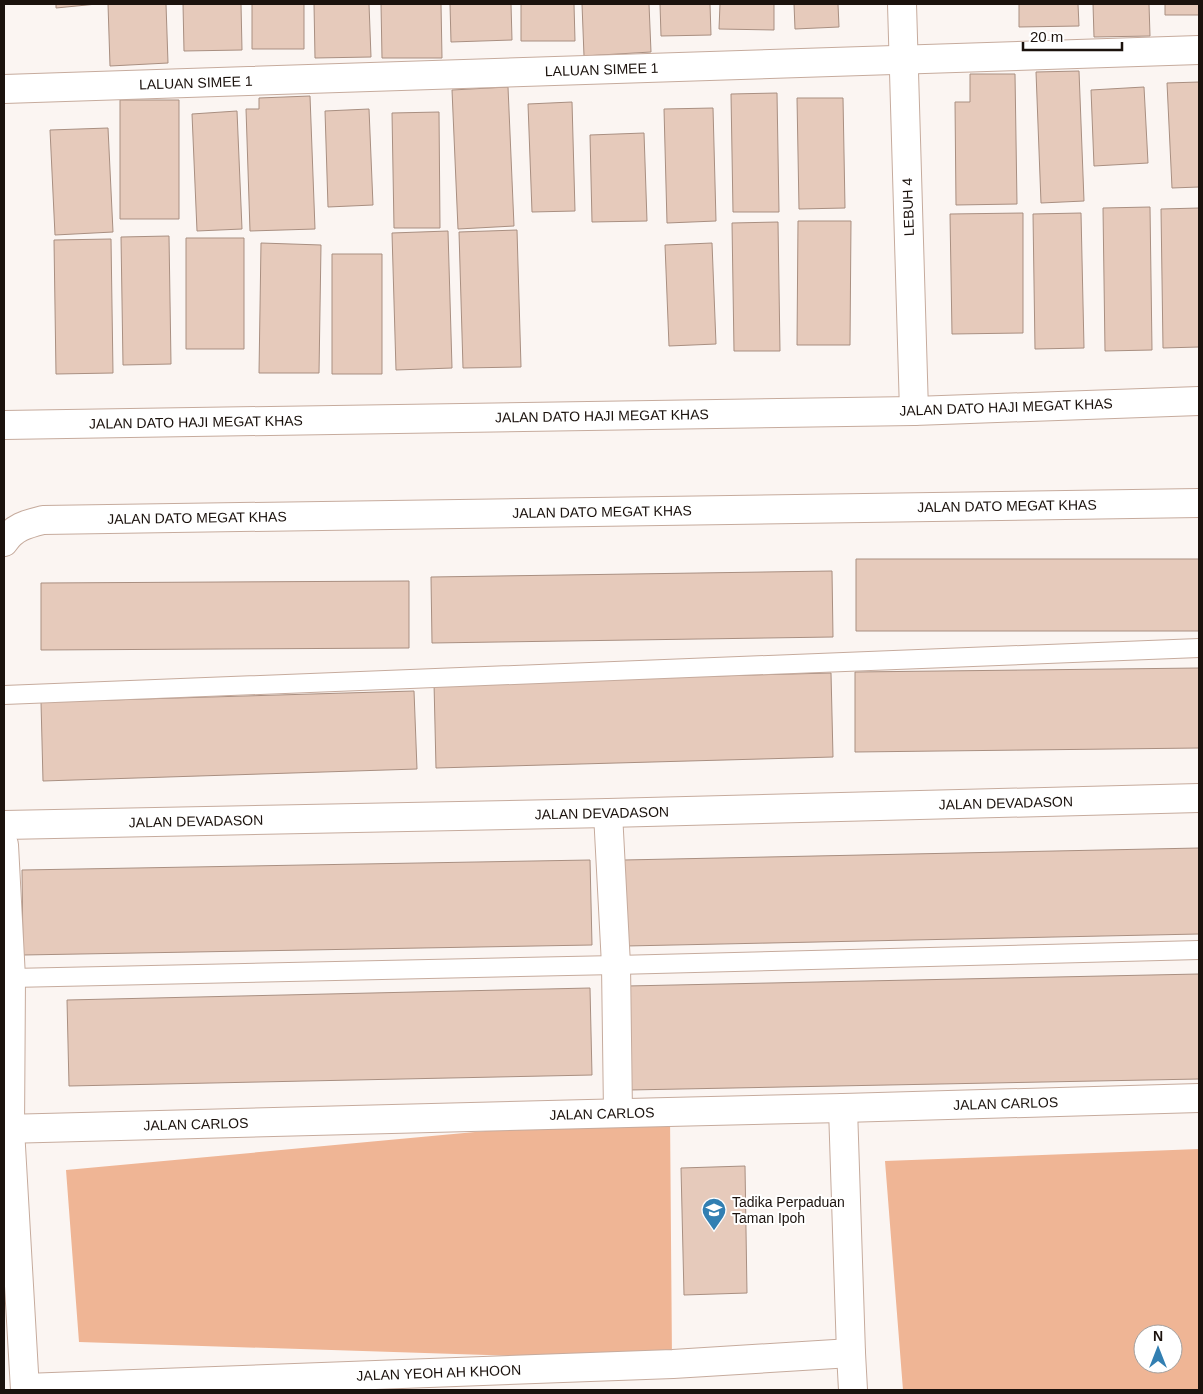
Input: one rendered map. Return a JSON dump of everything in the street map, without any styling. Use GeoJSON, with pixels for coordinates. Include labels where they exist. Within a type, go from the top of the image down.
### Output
{"type":"FeatureCollection","features":[{"type":"Feature","properties":{"kind":"street","name":"LEBUH 4"},"geometry":{"type":"LineString","coordinates":[[902,4],[914,411]]}},
{"type":"Feature","properties":{"kind":"street","name":"LALUAN SIMEE 1"},"geometry":{"type":"LineString","coordinates":[[4,89],[1199,50]]}},
{"type":"Feature","properties":{"kind":"street","name":"JALAN DATO HAJI MEGAT KHAS"},"geometry":{"type":"LineString","coordinates":[[4,424],[914,411],[1199,401]]}},
{"type":"Feature","properties":{"kind":"street","name":"JALAN DATO MEGAT KHAS"},"geometry":{"type":"LineString","coordinates":[[6,538],[24,524],[43,520],[1199,504]]}},
{"type":"Feature","properties":{"kind":"street","name":"JALAN DEVADASON"},"geometry":{"type":"LineString","coordinates":[[4,825],[608,813],[1199,798]]}},
{"type":"Feature","properties":{"kind":"street"},"geometry":{"type":"LineString","coordinates":[[608,813],[616,965],[618,1113]]}},
{"type":"Feature","properties":{"kind":"street"},"geometry":{"type":"LineString","coordinates":[[4,845],[11,978],[7,1129],[25,1389]]}},
{"type":"Feature","properties":{"kind":"street","name":"JALAN CARLOS"},"geometry":{"type":"LineString","coordinates":[[7,1129],[1199,1098]]}},
{"type":"Feature","properties":{"kind":"street"},"geometry":{"type":"LineString","coordinates":[[843,1108],[853,1390]]}},
{"type":"Feature","properties":{"kind":"street","name":"JALAN YEOH AH KHOON"},"geometry":{"type":"LineString","coordinates":[[25,1389],[434,1382],[851,1353]]}},
{"type":"Feature","properties":{"kind":"lane"},"geometry":{"type":"LineString","coordinates":[[4,696],[1199,648]]}},
{"type":"Feature","properties":{"kind":"lane"},"geometry":{"type":"LineString","coordinates":[[11,978],[1199,950]]}},
{"type":"Feature","properties":{"kind":"shaded area"},"geometry":{"type":"Polygon","coordinates":[[[670,1114],[672,1361],[79,1342],[66,1170],[670,1114]]]}},
{"type":"Feature","properties":{"kind":"shaded area"},"geometry":{"type":"Polygon","coordinates":[[[1199,1149],[1199,1390],[903,1390],[885,1161],[1199,1149]]]}},
{"type":"Feature","properties":{"kind":"building"},"geometry":{"type":"Polygon","coordinates":[[[56,4],[97,4],[56,8],[56,4]]]}},
{"type":"Feature","properties":{"kind":"building"},"geometry":{"type":"Polygon","coordinates":[[[108,4],[166,4],[168,63],[110,66],[108,4]]]}},
{"type":"Feature","properties":{"kind":"building"},"geometry":{"type":"Polygon","coordinates":[[[183,4],[241,4],[242,50],[184,51],[183,4]]]}},
{"type":"Feature","properties":{"kind":"building"},"geometry":{"type":"Polygon","coordinates":[[[252,4],[304,4],[304,49],[252,49],[252,4]]]}},
{"type":"Feature","properties":{"kind":"building"},"geometry":{"type":"Polygon","coordinates":[[[314,4],[369,4],[371,57],[315,58],[314,4]]]}},
{"type":"Feature","properties":{"kind":"building"},"geometry":{"type":"Polygon","coordinates":[[[381,4],[441,4],[442,58],[382,58],[381,4]]]}},
{"type":"Feature","properties":{"kind":"building"},"geometry":{"type":"Polygon","coordinates":[[[450,4],[511,4],[512,40],[451,42],[450,4]]]}},
{"type":"Feature","properties":{"kind":"building"},"geometry":{"type":"Polygon","coordinates":[[[521,4],[574,4],[575,41],[521,41],[521,4]]]}},
{"type":"Feature","properties":{"kind":"building"},"geometry":{"type":"Polygon","coordinates":[[[582,4],[649,4],[651,52],[584,56],[582,4]]]}},
{"type":"Feature","properties":{"kind":"building"},"geometry":{"type":"Polygon","coordinates":[[[660,4],[710,4],[711,35],[661,36],[660,4]]]}},
{"type":"Feature","properties":{"kind":"building"},"geometry":{"type":"Polygon","coordinates":[[[720,4],[774,4],[774,30],[719,29],[720,4]]]}},
{"type":"Feature","properties":{"kind":"building"},"geometry":{"type":"Polygon","coordinates":[[[794,4],[838,4],[839,27],[795,29],[794,4]]]}},
{"type":"Feature","properties":{"kind":"building"},"geometry":{"type":"Polygon","coordinates":[[[1019,4],[1078,4],[1079,26],[1019,27],[1019,4]]]}},
{"type":"Feature","properties":{"kind":"building"},"geometry":{"type":"Polygon","coordinates":[[[1093,4],[1149,4],[1150,36],[1094,37],[1093,4]]]}},
{"type":"Feature","properties":{"kind":"building"},"geometry":{"type":"Polygon","coordinates":[[[1165,4],[1199,4],[1199,15],[1165,15],[1165,4]]]}},
{"type":"Feature","properties":{"kind":"building"},"geometry":{"type":"Polygon","coordinates":[[[1079,71],[1084,201],[1041,203],[1036,72],[1079,71]]]}},
{"type":"Feature","properties":{"kind":"building"},"geometry":{"type":"Polygon","coordinates":[[[970,74],[1015,74],[1017,204],[956,205],[955,102],[970,102],[970,74]]]}},
{"type":"Feature","properties":{"kind":"building"},"geometry":{"type":"Polygon","coordinates":[[[1199,82],[1199,187],[1172,188],[1167,83],[1199,82]]]}},
{"type":"Feature","properties":{"kind":"building"},"geometry":{"type":"Polygon","coordinates":[[[508,87],[514,226],[458,229],[452,90],[508,87]]]}},
{"type":"Feature","properties":{"kind":"building"},"geometry":{"type":"Polygon","coordinates":[[[1144,87],[1148,163],[1094,166],[1091,90],[1144,87]]]}},
{"type":"Feature","properties":{"kind":"building"},"geometry":{"type":"Polygon","coordinates":[[[777,93],[779,212],[733,212],[731,94],[777,93]]]}},
{"type":"Feature","properties":{"kind":"building"},"geometry":{"type":"Polygon","coordinates":[[[310,96],[315,229],[250,231],[246,109],[259,109],[259,98],[310,96]]]}},
{"type":"Feature","properties":{"kind":"building"},"geometry":{"type":"Polygon","coordinates":[[[797,98],[843,98],[845,208],[799,209],[797,98]]]}},
{"type":"Feature","properties":{"kind":"building"},"geometry":{"type":"Polygon","coordinates":[[[120,100],[179,100],[179,219],[120,219],[120,100]]]}},
{"type":"Feature","properties":{"kind":"building"},"geometry":{"type":"Polygon","coordinates":[[[572,102],[575,211],[532,212],[528,104],[572,102]]]}},
{"type":"Feature","properties":{"kind":"building"},"geometry":{"type":"Polygon","coordinates":[[[713,108],[716,221],[667,223],[664,109],[713,108]]]}},
{"type":"Feature","properties":{"kind":"building"},"geometry":{"type":"Polygon","coordinates":[[[369,109],[373,205],[328,207],[325,111],[369,109]]]}},
{"type":"Feature","properties":{"kind":"building"},"geometry":{"type":"Polygon","coordinates":[[[237,111],[242,229],[197,231],[192,114],[237,111]]]}},
{"type":"Feature","properties":{"kind":"building"},"geometry":{"type":"Polygon","coordinates":[[[439,112],[440,228],[394,228],[392,113],[439,112]]]}},
{"type":"Feature","properties":{"kind":"building"},"geometry":{"type":"Polygon","coordinates":[[[108,128],[113,232],[55,235],[50,130],[108,128]]]}},
{"type":"Feature","properties":{"kind":"building"},"geometry":{"type":"Polygon","coordinates":[[[644,133],[647,221],[592,222],[590,135],[644,133]]]}},
{"type":"Feature","properties":{"kind":"building"},"geometry":{"type":"Polygon","coordinates":[[[1150,207],[1152,350],[1105,351],[1103,208],[1150,207]]]}},
{"type":"Feature","properties":{"kind":"building"},"geometry":{"type":"Polygon","coordinates":[[[1199,208],[1199,347],[1163,348],[1161,209],[1199,208]]]}},
{"type":"Feature","properties":{"kind":"building"},"geometry":{"type":"Polygon","coordinates":[[[1023,213],[1023,333],[952,334],[950,214],[1023,213]]]}},
{"type":"Feature","properties":{"kind":"building"},"geometry":{"type":"Polygon","coordinates":[[[1081,213],[1084,348],[1035,349],[1033,214],[1081,213]]]}},
{"type":"Feature","properties":{"kind":"building"},"geometry":{"type":"Polygon","coordinates":[[[798,221],[851,221],[850,345],[797,345],[798,221]]]}},
{"type":"Feature","properties":{"kind":"building"},"geometry":{"type":"Polygon","coordinates":[[[778,222],[780,351],[734,351],[732,223],[778,222]]]}},
{"type":"Feature","properties":{"kind":"building"},"geometry":{"type":"Polygon","coordinates":[[[517,230],[521,367],[463,368],[459,232],[517,230]]]}},
{"type":"Feature","properties":{"kind":"building"},"geometry":{"type":"Polygon","coordinates":[[[448,231],[452,368],[396,370],[392,233],[448,231]]]}},
{"type":"Feature","properties":{"kind":"building"},"geometry":{"type":"Polygon","coordinates":[[[169,236],[171,364],[123,365],[121,237],[169,236]]]}},
{"type":"Feature","properties":{"kind":"building"},"geometry":{"type":"Polygon","coordinates":[[[186,238],[244,238],[244,349],[186,349],[186,238]]]}},
{"type":"Feature","properties":{"kind":"building"},"geometry":{"type":"Polygon","coordinates":[[[111,239],[113,373],[56,374],[54,240],[111,239]]]}},
{"type":"Feature","properties":{"kind":"building"},"geometry":{"type":"Polygon","coordinates":[[[261,243],[321,245],[319,373],[259,373],[261,243]]]}},
{"type":"Feature","properties":{"kind":"building"},"geometry":{"type":"Polygon","coordinates":[[[712,243],[716,344],[669,346],[665,245],[712,243]]]}},
{"type":"Feature","properties":{"kind":"building"},"geometry":{"type":"Polygon","coordinates":[[[332,254],[382,254],[382,374],[332,374],[332,254]]]}},
{"type":"Feature","properties":{"kind":"building"},"geometry":{"type":"Polygon","coordinates":[[[856,559],[1199,559],[1199,631],[856,631],[856,559]]]}},
{"type":"Feature","properties":{"kind":"building"},"geometry":{"type":"Polygon","coordinates":[[[832,571],[833,637],[432,643],[431,577],[832,571]]]}},
{"type":"Feature","properties":{"kind":"building"},"geometry":{"type":"Polygon","coordinates":[[[409,581],[409,648],[41,650],[41,583],[409,581]]]}},
{"type":"Feature","properties":{"kind":"building"},"geometry":{"type":"Polygon","coordinates":[[[1199,668],[1199,748],[855,752],[855,672],[1199,668]]]}},
{"type":"Feature","properties":{"kind":"building"},"geometry":{"type":"Polygon","coordinates":[[[831,673],[833,757],[436,768],[434,683],[831,673]]]}},
{"type":"Feature","properties":{"kind":"building"},"geometry":{"type":"Polygon","coordinates":[[[414,691],[417,769],[43,781],[41,702],[414,691]]]}},
{"type":"Feature","properties":{"kind":"building"},"geometry":{"type":"Polygon","coordinates":[[[1199,848],[1199,934],[626,946],[624,860],[1199,848]]]}},
{"type":"Feature","properties":{"kind":"building"},"geometry":{"type":"Polygon","coordinates":[[[590,860],[592,945],[23,955],[22,870],[590,860]]]}},
{"type":"Feature","properties":{"kind":"building"},"geometry":{"type":"Polygon","coordinates":[[[1199,974],[1199,1079],[629,1090],[627,986],[1199,974]]]}},
{"type":"Feature","properties":{"kind":"building"},"geometry":{"type":"Polygon","coordinates":[[[590,988],[592,1075],[69,1086],[67,1000],[590,988]]]}},
{"type":"Feature","properties":{"kind":"building","name":"Tadika Perpaduan Taman Ipoh"},"geometry":{"type":"Polygon","coordinates":[[[745,1166],[747,1293],[684,1295],[681,1168],[745,1166]]]}},
{"type":"Feature","properties":{"kind":"place","name":"Tadika Perpaduan Taman Ipoh"},"geometry":{"type":"Point","coordinates":[714,1231]}}]}
